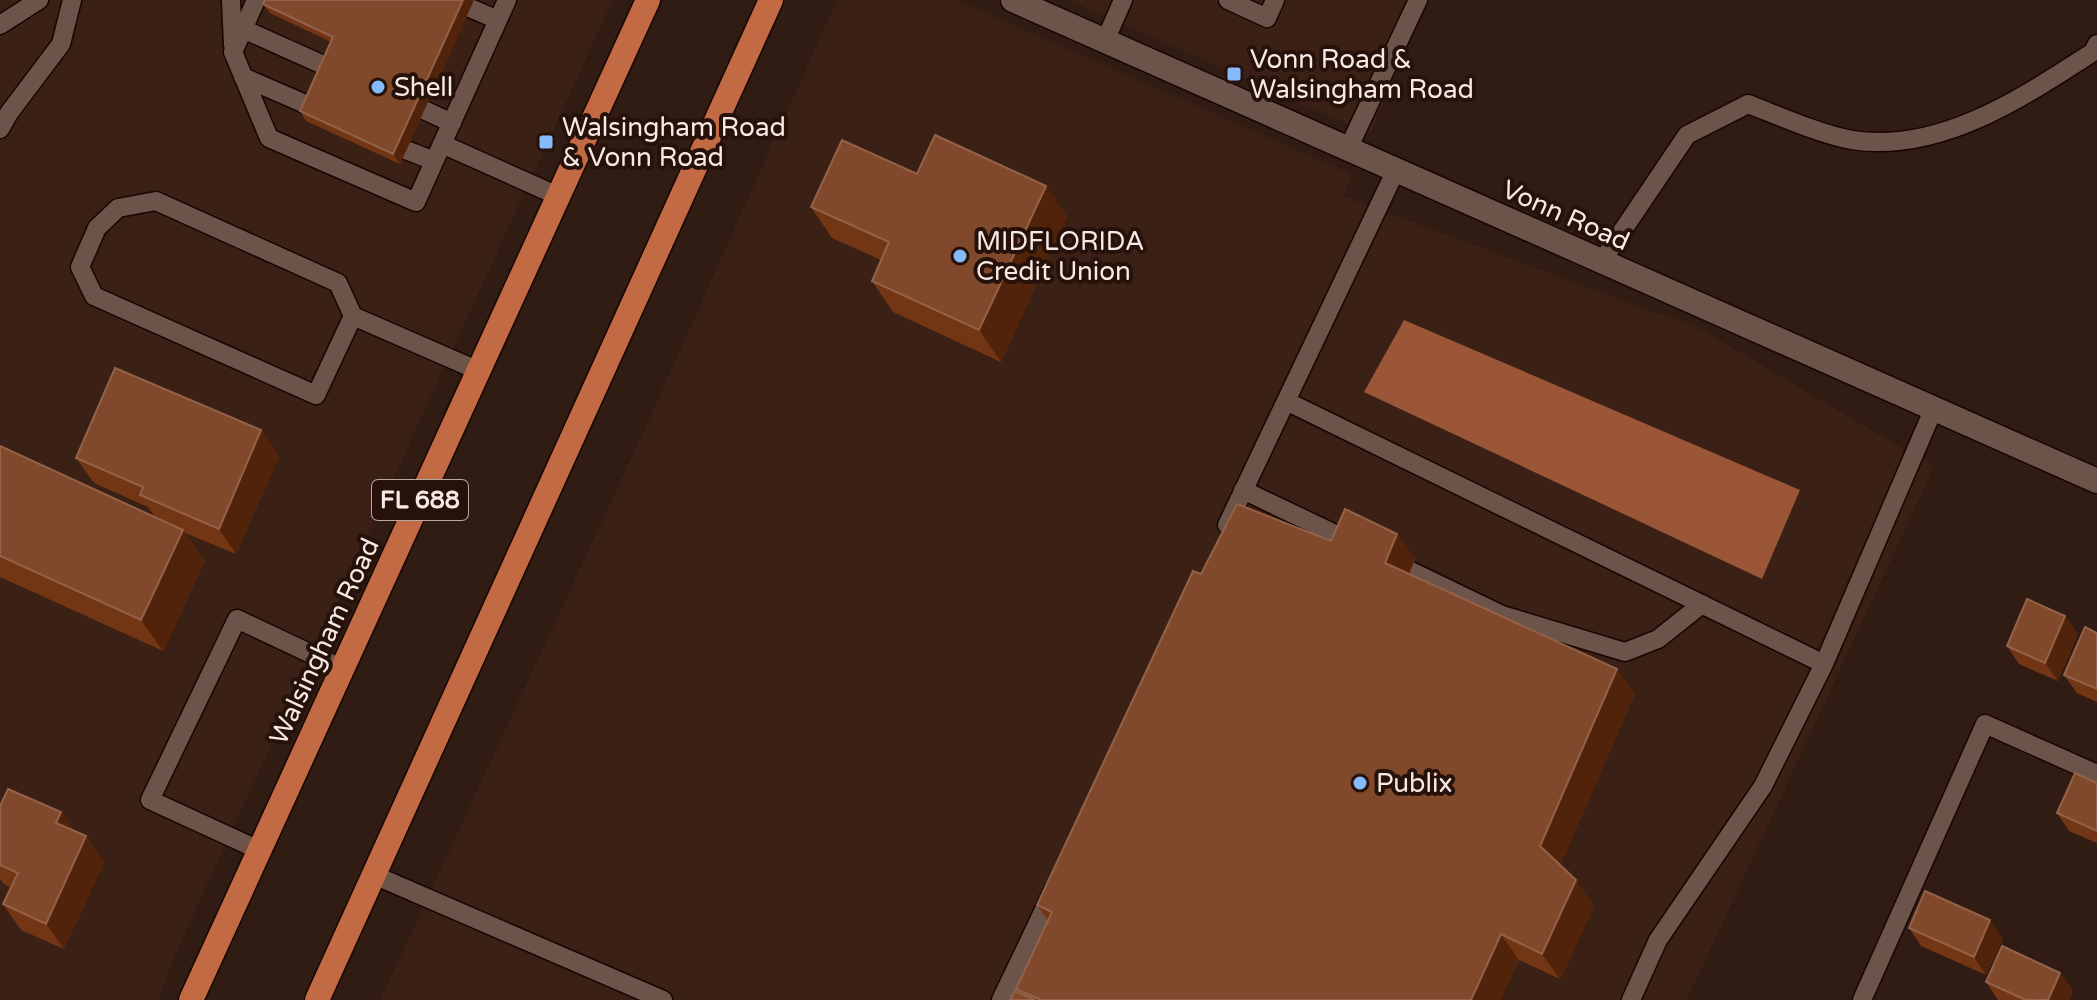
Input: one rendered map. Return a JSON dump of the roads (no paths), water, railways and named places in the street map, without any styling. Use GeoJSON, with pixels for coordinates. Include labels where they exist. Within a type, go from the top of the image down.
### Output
{"type":"FeatureCollection","features":[{"type":"Feature","properties":{"kind":"main road","name":"Walsingham Road"},"geometry":{"type":"LineString","coordinates":[[191,1000],[648,0]]}},
{"type":"Feature","properties":{"kind":"main road"},"geometry":{"type":"LineString","coordinates":[[317,1000],[771,0]]}},
{"type":"Feature","properties":{"kind":"street","name":"Vonn Road"},"geometry":{"type":"LineString","coordinates":[[1013,0],[2097,481]]}},
{"type":"Feature","properties":{"kind":"lane"},"geometry":{"type":"LineString","coordinates":[[0,25],[39,0]]}},
{"type":"Feature","properties":{"kind":"lane"},"geometry":{"type":"LineString","coordinates":[[0,129],[61,44],[72,0]]}},
{"type":"Feature","properties":{"kind":"lane"},"geometry":{"type":"LineString","coordinates":[[231,0],[233,52],[269,138],[416,202],[507,0]]}},
{"type":"Feature","properties":{"kind":"lane"},"geometry":{"type":"LineString","coordinates":[[233,52],[256,0]]}},
{"type":"Feature","properties":{"kind":"lane"},"geometry":{"type":"LineString","coordinates":[[1105,41],[1123,0]]}},
{"type":"Feature","properties":{"kind":"lane"},"geometry":{"type":"LineString","coordinates":[[1228,0],[1267,18],[1275,0]]}},
{"type":"Feature","properties":{"kind":"lane"},"geometry":{"type":"LineString","coordinates":[[1348,149],[1418,0]]}},
{"type":"Feature","properties":{"kind":"lane"},"geometry":{"type":"LineString","coordinates":[[470,8],[498,20]]}},
{"type":"Feature","properties":{"kind":"lane"},"geometry":{"type":"LineString","coordinates":[[243,29],[330,68]]}},
{"type":"Feature","properties":{"kind":"lane"},"geometry":{"type":"LineString","coordinates":[[1602,261],[1687,135],[1748,104],[1850,140],[1899,144],[1948,131],[2030,92],[2093,52],[2097,44]]}},
{"type":"Feature","properties":{"kind":"lane"},"geometry":{"type":"LineString","coordinates":[[243,77],[312,107]]}},
{"type":"Feature","properties":{"kind":"lane"},"geometry":{"type":"LineString","coordinates":[[424,110],[452,123]]}},
{"type":"Feature","properties":{"kind":"lane"},"geometry":{"type":"LineString","coordinates":[[406,150],[438,153],[558,196]]}},
{"type":"Feature","properties":{"kind":"lane"},"geometry":{"type":"LineString","coordinates":[[1218,544],[1396,170]]}},
{"type":"Feature","properties":{"kind":"lane"},"geometry":{"type":"LineString","coordinates":[[353,316],[316,395],[94,296],[80,267],[97,228],[118,208],[156,201],[338,283],[353,316],[479,371]]}},
{"type":"Feature","properties":{"kind":"lane"},"geometry":{"type":"LineString","coordinates":[[1286,401],[1824,664]]}},
{"type":"Feature","properties":{"kind":"lane"},"geometry":{"type":"LineString","coordinates":[[1631,1000],[1658,940],[1763,786],[1824,664],[1934,408]]}},
{"type":"Feature","properties":{"kind":"lane"},"geometry":{"type":"LineString","coordinates":[[1243,490],[1358,546]]}},
{"type":"Feature","properties":{"kind":"lane"},"geometry":{"type":"LineString","coordinates":[[1411,571],[1502,615],[1625,652],[1658,639],[1702,604]]}},
{"type":"Feature","properties":{"kind":"lane"},"geometry":{"type":"LineString","coordinates":[[259,850],[150,800],[237,619],[343,669]]}},
{"type":"Feature","properties":{"kind":"lane"},"geometry":{"type":"LineString","coordinates":[[1862,1000],[1985,724],[2097,774]]}},
{"type":"Feature","properties":{"kind":"lane"},"geometry":{"type":"LineString","coordinates":[[1001,1000],[1063,869]]}},
{"type":"Feature","properties":{"kind":"lane"},"geometry":{"type":"LineString","coordinates":[[374,875],[663,1000]]}},
{"type":"Feature","properties":{"kind":"place","name":"Vonn Road & Walsingham Road"},"geometry":{"type":"Point","coordinates":[1234,74]}},
{"type":"Feature","properties":{"kind":"place","name":"Shell"},"geometry":{"type":"Point","coordinates":[378,87]}},
{"type":"Feature","properties":{"kind":"place","name":"Walsingham Road & Vonn Road"},"geometry":{"type":"Point","coordinates":[546,142]}},
{"type":"Feature","properties":{"kind":"place","name":"MIDFLORIDA Credit Union"},"geometry":{"type":"Point","coordinates":[960,256]}},
{"type":"Feature","properties":{"kind":"place","name":"Publix"},"geometry":{"type":"Point","coordinates":[1360,783]}}]}
